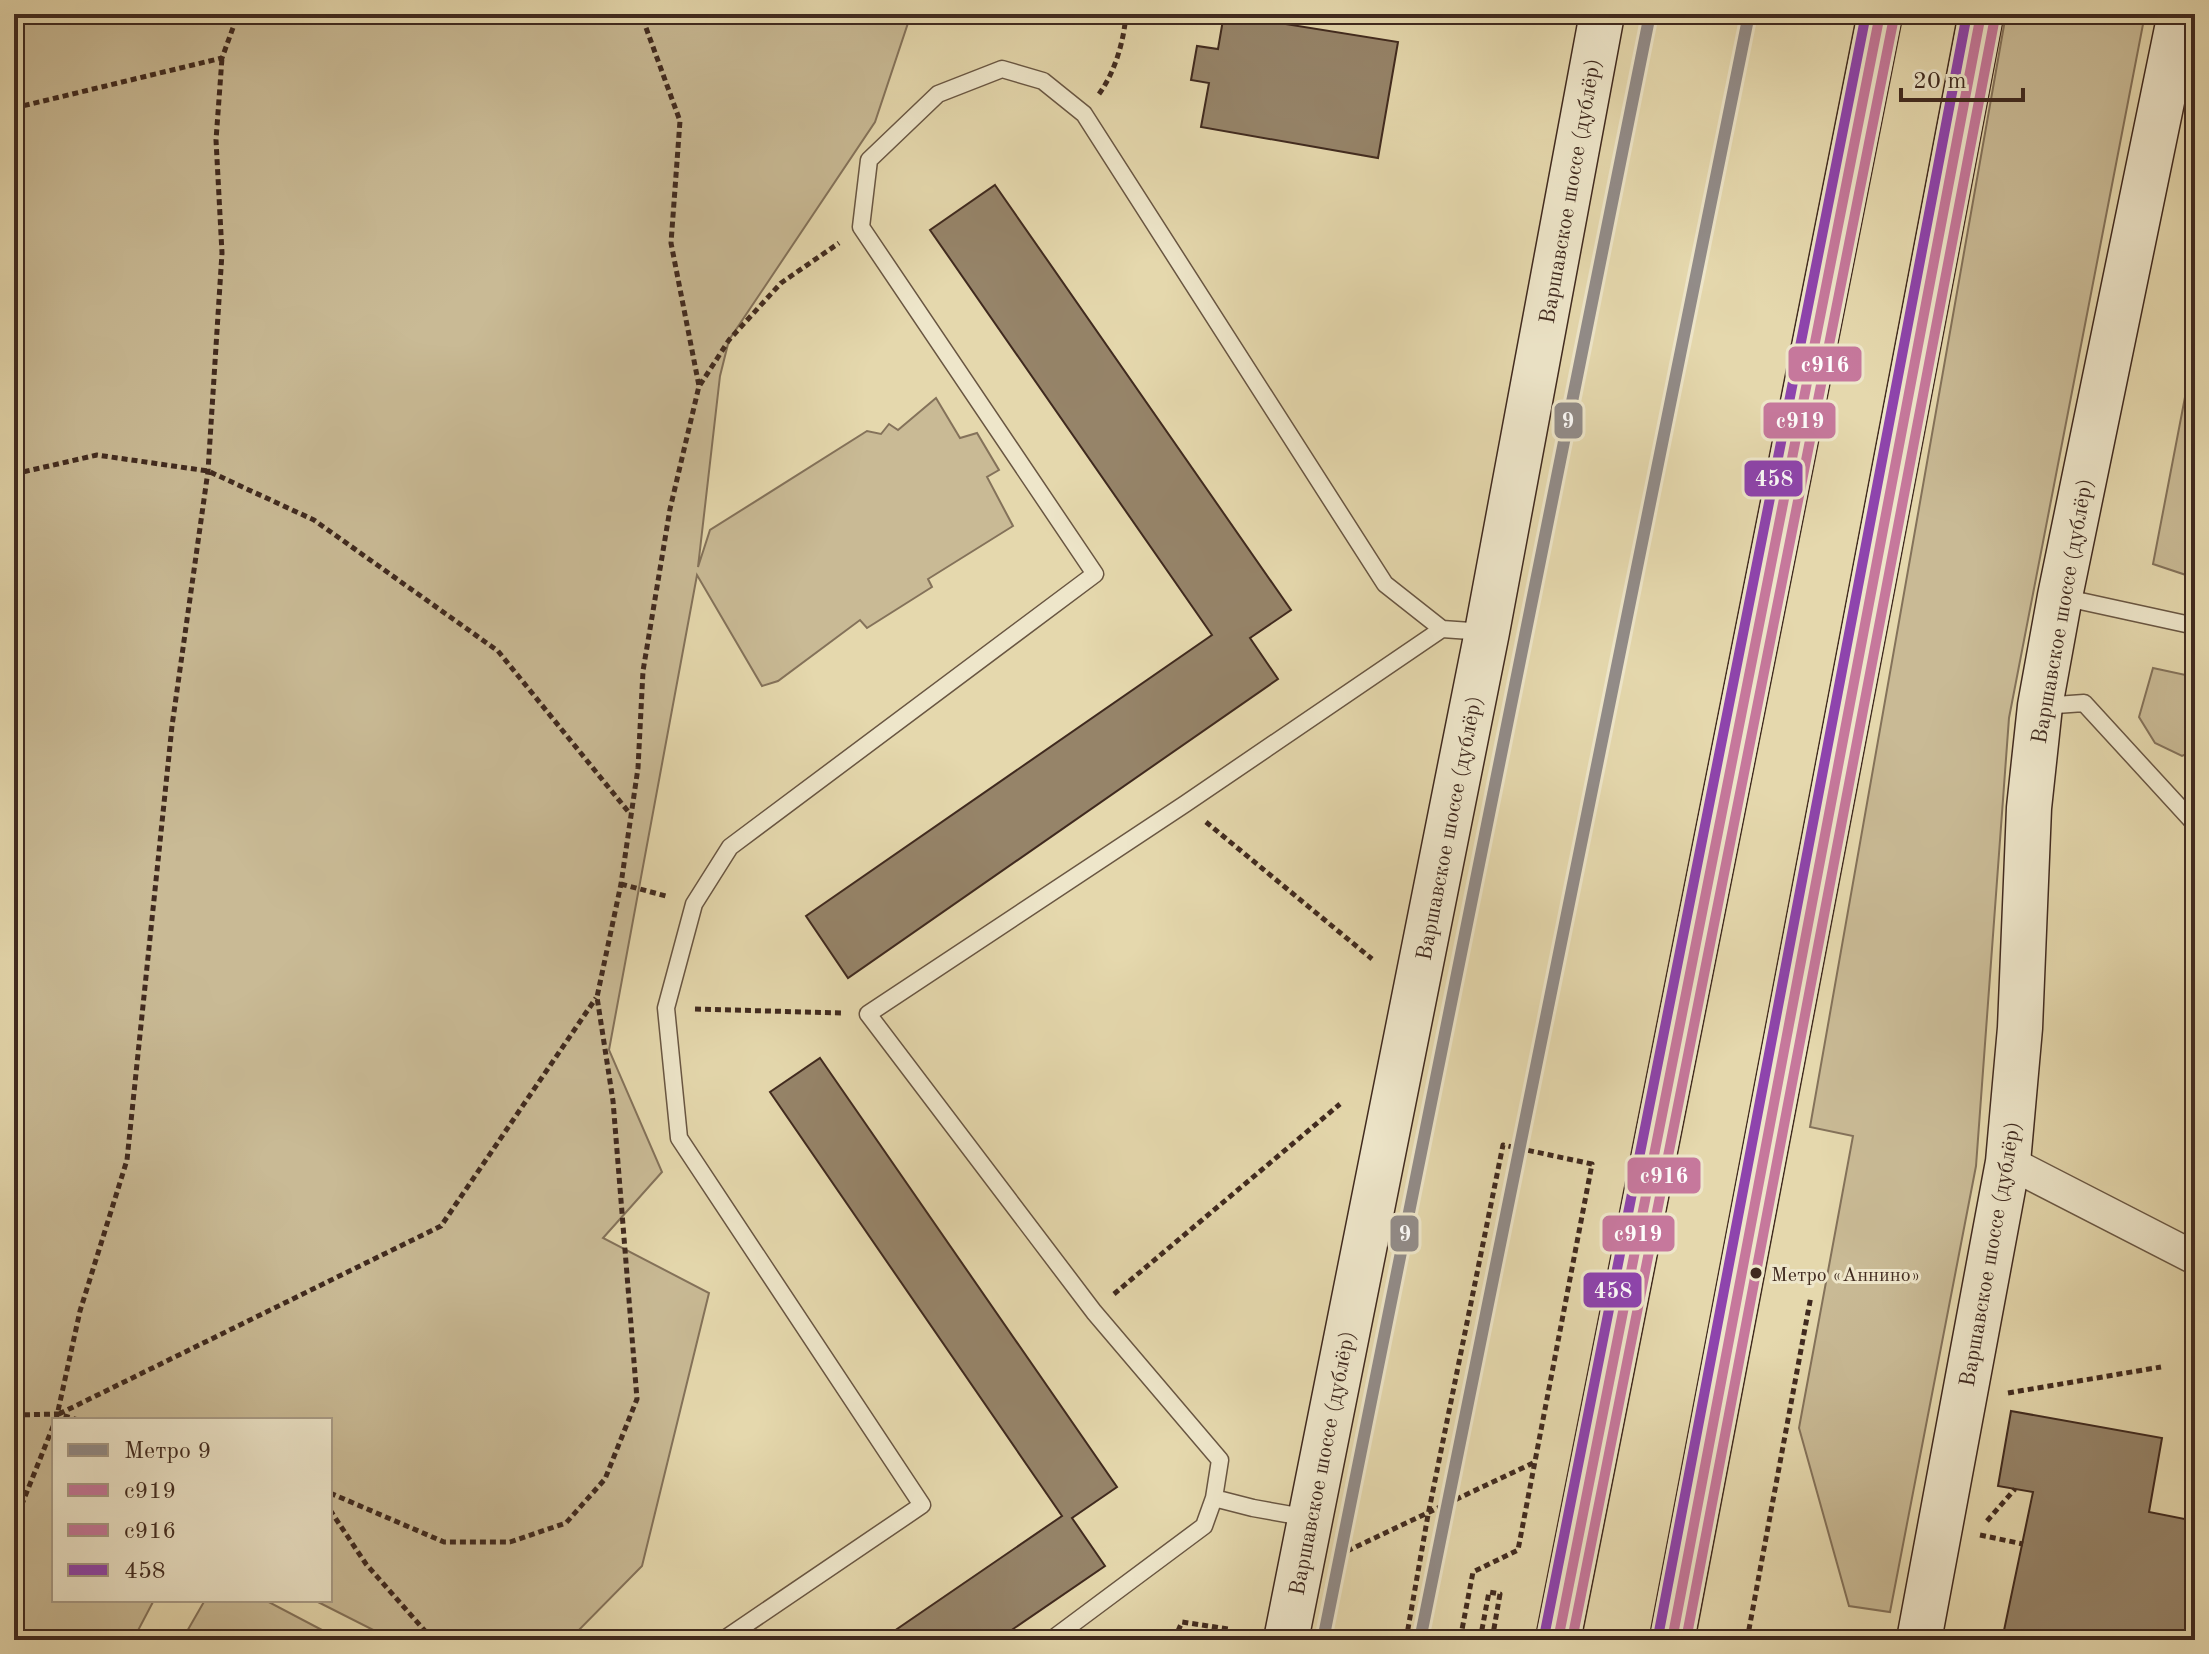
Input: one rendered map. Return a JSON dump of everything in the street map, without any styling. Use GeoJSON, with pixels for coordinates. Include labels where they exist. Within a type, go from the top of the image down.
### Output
{"type":"FeatureCollection","features":[{"type":"Feature","properties":{"kind":"main road","name":"Варшавское шоссе (дублёр)"},"geometry":{"type":"LineString","coordinates":[[1286,1640],[1487,632],[1602,14]]}},
{"type":"Feature","properties":{"kind":"main road"},"geometry":{"type":"LineString","coordinates":[[1558,1640],[1880,14]]}},
{"type":"Feature","properties":{"kind":"main road"},"geometry":{"type":"LineString","coordinates":[[1672,1640],[1981,14]]}},
{"type":"Feature","properties":{"kind":"main road","name":"Варшавское шоссе (дублёр)"},"geometry":{"type":"LineString","coordinates":[[1919,1640],[2008,1162],[2020,1028],[2029,808],[2040,706],[2180,14]]}},
{"type":"Feature","properties":{"kind":"street"},"geometry":{"type":"LineString","coordinates":[[2008,1162],[2195,1258]]}},
{"type":"Feature","properties":{"kind":"lane"},"geometry":{"type":"LineString","coordinates":[[723,1640],[922,1505],[679,1138],[666,1008],[694,904],[730,847],[1095,574],[861,227],[869,160],[938,94],[1002,69],[1043,81],[1084,114],[1385,584],[1442,629],[1487,632]]}},
{"type":"Feature","properties":{"kind":"lane"},"geometry":{"type":"LineString","coordinates":[[2060,596],[2195,626]]}},
{"type":"Feature","properties":{"kind":"lane"},"geometry":{"type":"LineString","coordinates":[[1051,1640],[1204,1526],[1214,1498],[1220,1460],[1094,1312],[868,1014],[1442,629]]}},
{"type":"Feature","properties":{"kind":"lane"},"geometry":{"type":"LineString","coordinates":[[2040,706],[2084,703],[2195,824]]}},
{"type":"Feature","properties":{"kind":"lane"},"geometry":{"type":"LineString","coordinates":[[1214,1498],[1310,1518]]}},
{"type":"Feature","properties":{"kind":"path"},"geometry":{"type":"LineString","coordinates":[[56,1418],[80,1311],[127,1160],[172,726],[208,471],[222,253],[216,140],[222,58],[238,14]]}},
{"type":"Feature","properties":{"kind":"path"},"geometry":{"type":"LineString","coordinates":[[641,14],[680,121],[671,243],[699,386]]}},
{"type":"Feature","properties":{"kind":"path"},"geometry":{"type":"LineString","coordinates":[[1084,114],[1107,83],[1124,33],[1126,14]]}},
{"type":"Feature","properties":{"kind":"path"},"geometry":{"type":"LineString","coordinates":[[14,108],[222,58]]}},
{"type":"Feature","properties":{"kind":"path"},"geometry":{"type":"LineString","coordinates":[[332,1494],[444,1542],[510,1542],[566,1523],[605,1479],[637,1399],[613,1101],[597,997],[621,884],[638,768],[643,671],[670,509],[699,386],[729,340],[781,283],[861,227]]}},
{"type":"Feature","properties":{"kind":"path"},"geometry":{"type":"LineString","coordinates":[[14,474],[97,455],[208,471],[314,520],[498,651],[631,816]]}},
{"type":"Feature","properties":{"kind":"path"},"geometry":{"type":"LineString","coordinates":[[1185,804],[1372,959]]}},
{"type":"Feature","properties":{"kind":"path"},"geometry":{"type":"LineString","coordinates":[[621,884],[694,904]]}},
{"type":"Feature","properties":{"kind":"path"},"geometry":{"type":"LineString","coordinates":[[58,1418],[441,1226],[597,997]]}},
{"type":"Feature","properties":{"kind":"path"},"geometry":{"type":"LineString","coordinates":[[666,1008],[868,1014]]}},
{"type":"Feature","properties":{"kind":"path"},"geometry":{"type":"LineString","coordinates":[[1094,1312],[1340,1104]]}},
{"type":"Feature","properties":{"kind":"path"},"geometry":{"type":"LineString","coordinates":[[1406,1640],[1428,1515],[1503,1145],[1592,1164],[1518,1550],[1473,1572],[1460,1640]]}},
{"type":"Feature","properties":{"kind":"path"},"geometry":{"type":"LineString","coordinates":[[1747,1640],[1811,1296]]}},
{"type":"Feature","properties":{"kind":"path"},"geometry":{"type":"LineString","coordinates":[[1997,1395],[2161,1367]]}},
{"type":"Feature","properties":{"kind":"path"},"geometry":{"type":"LineString","coordinates":[[14,1415],[52,1419]]}},
{"type":"Feature","properties":{"kind":"path"},"geometry":{"type":"LineString","coordinates":[[14,1524],[52,1429]]}},
{"type":"Feature","properties":{"kind":"path"},"geometry":{"type":"LineString","coordinates":[[1299,1573],[1534,1463]]}},
{"type":"Feature","properties":{"kind":"path"},"geometry":{"type":"LineString","coordinates":[[2015,1489],[1975,1534],[2023,1544]]}},
{"type":"Feature","properties":{"kind":"path"},"geometry":{"type":"LineString","coordinates":[[332,1513],[366,1564],[433,1640]]}},
{"type":"Feature","properties":{"kind":"path"},"geometry":{"type":"LineString","coordinates":[[1480,1640],[1489,1592],[1500,1594],[1492,1640]]}},
{"type":"Feature","properties":{"kind":"path"},"geometry":{"type":"LineString","coordinates":[[1174,1640],[1182,1622],[1228,1629]]}},
{"type":"Feature","properties":{"kind":"shaded area"},"geometry":{"type":"Polygon","coordinates":[[[14,14],[911,14],[875,122],[729,340],[720,376],[698,567],[710,530],[867,431],[881,434],[889,424],[898,430],[936,398],[960,438],[977,433],[999,470],[987,477],[1013,526],[928,579],[932,587],[867,628],[860,620],[778,681],[762,686],[697,575],[609,1050],[662,1172],[603,1238],[709,1293],[642,1566],[575,1634],[560,1640],[393,1640],[318,1602],[332,1602],[332,1418],[52,1418],[52,1602],[153,1602],[133,1640],[14,1640],[14,14]]]}},
{"type":"Feature","properties":{"kind":"shaded area"},"geometry":{"type":"Polygon","coordinates":[[[2006,14],[2145,14],[2009,718],[1976,1166],[1890,1612],[1849,1606],[1799,1428],[1853,1136],[1810,1127],[2006,14]]]}},
{"type":"Feature","properties":{"kind":"shaded area"},"geometry":{"type":"Polygon","coordinates":[[[2195,345],[2195,578],[2153,564],[2195,345]]]}},
{"type":"Feature","properties":{"kind":"shaded area"},"geometry":{"type":"Polygon","coordinates":[[[2153,668],[2195,677],[2195,750],[2182,756],[2155,743],[2139,717],[2153,668]]]}},
{"type":"Feature","properties":{"kind":"shaded area"},"geometry":{"type":"Polygon","coordinates":[[[204,1602],[269,1602],[341,1640],[182,1640],[204,1602]]]}},
{"type":"Feature","properties":{"kind":"building"},"geometry":{"type":"Polygon","coordinates":[[[1224,14],[1398,42],[1378,158],[1201,127],[1209,83],[1191,80],[1197,46],[1218,49],[1224,14]]]}},
{"type":"Feature","properties":{"kind":"building"},"geometry":{"type":"Polygon","coordinates":[[[995,185],[1291,610],[1250,638],[1278,679],[848,978],[806,916],[1212,635],[930,230],[995,185]]]}},
{"type":"Feature","properties":{"kind":"building"},"geometry":{"type":"Polygon","coordinates":[[[820,1058],[1117,1487],[1072,1518],[1105,1566],[997,1640],[881,1640],[1062,1516],[770,1092],[820,1058]]]}},
{"type":"Feature","properties":{"kind":"building"},"geometry":{"type":"Polygon","coordinates":[[[2011,1411],[2162,1438],[2149,1512],[2195,1521],[2195,1640],[2002,1640],[2033,1492],[1998,1486],[2011,1411]]]}},
{"type":"Feature","properties":{"kind":"metro line","name":"9"},"geometry":{"type":"LineString","coordinates":[[1323,1640],[1650,14]]}},
{"type":"Feature","properties":{"kind":"metro line","name":"9"},"geometry":{"type":"LineString","coordinates":[[1420,1640],[1749,14]]}},
{"type":"Feature","properties":{"kind":"transit line","name":"458"},"geometry":{"type":"LineString","coordinates":[[1544,1637],[1866,14]]}},
{"type":"Feature","properties":{"kind":"transit line","name":"с919"},"geometry":{"type":"LineString","coordinates":[[1558,1640],[1880,14]]}},
{"type":"Feature","properties":{"kind":"transit line","name":"458"},"geometry":{"type":"LineString","coordinates":[[1658,1637],[1967,14]]}},
{"type":"Feature","properties":{"kind":"transit line","name":"с919"},"geometry":{"type":"LineString","coordinates":[[1672,1640],[1981,14]]}},
{"type":"Feature","properties":{"kind":"transit line","name":"с916"},"geometry":{"type":"LineString","coordinates":[[1572,1640],[1894,17]]}},
{"type":"Feature","properties":{"kind":"transit line","name":"с916"},"geometry":{"type":"LineString","coordinates":[[1686,1640],[1995,17]]}},
{"type":"Feature","properties":{"kind":"place","name":"Метро «Аннино»"},"geometry":{"type":"Point","coordinates":[1756,1273]}}]}
